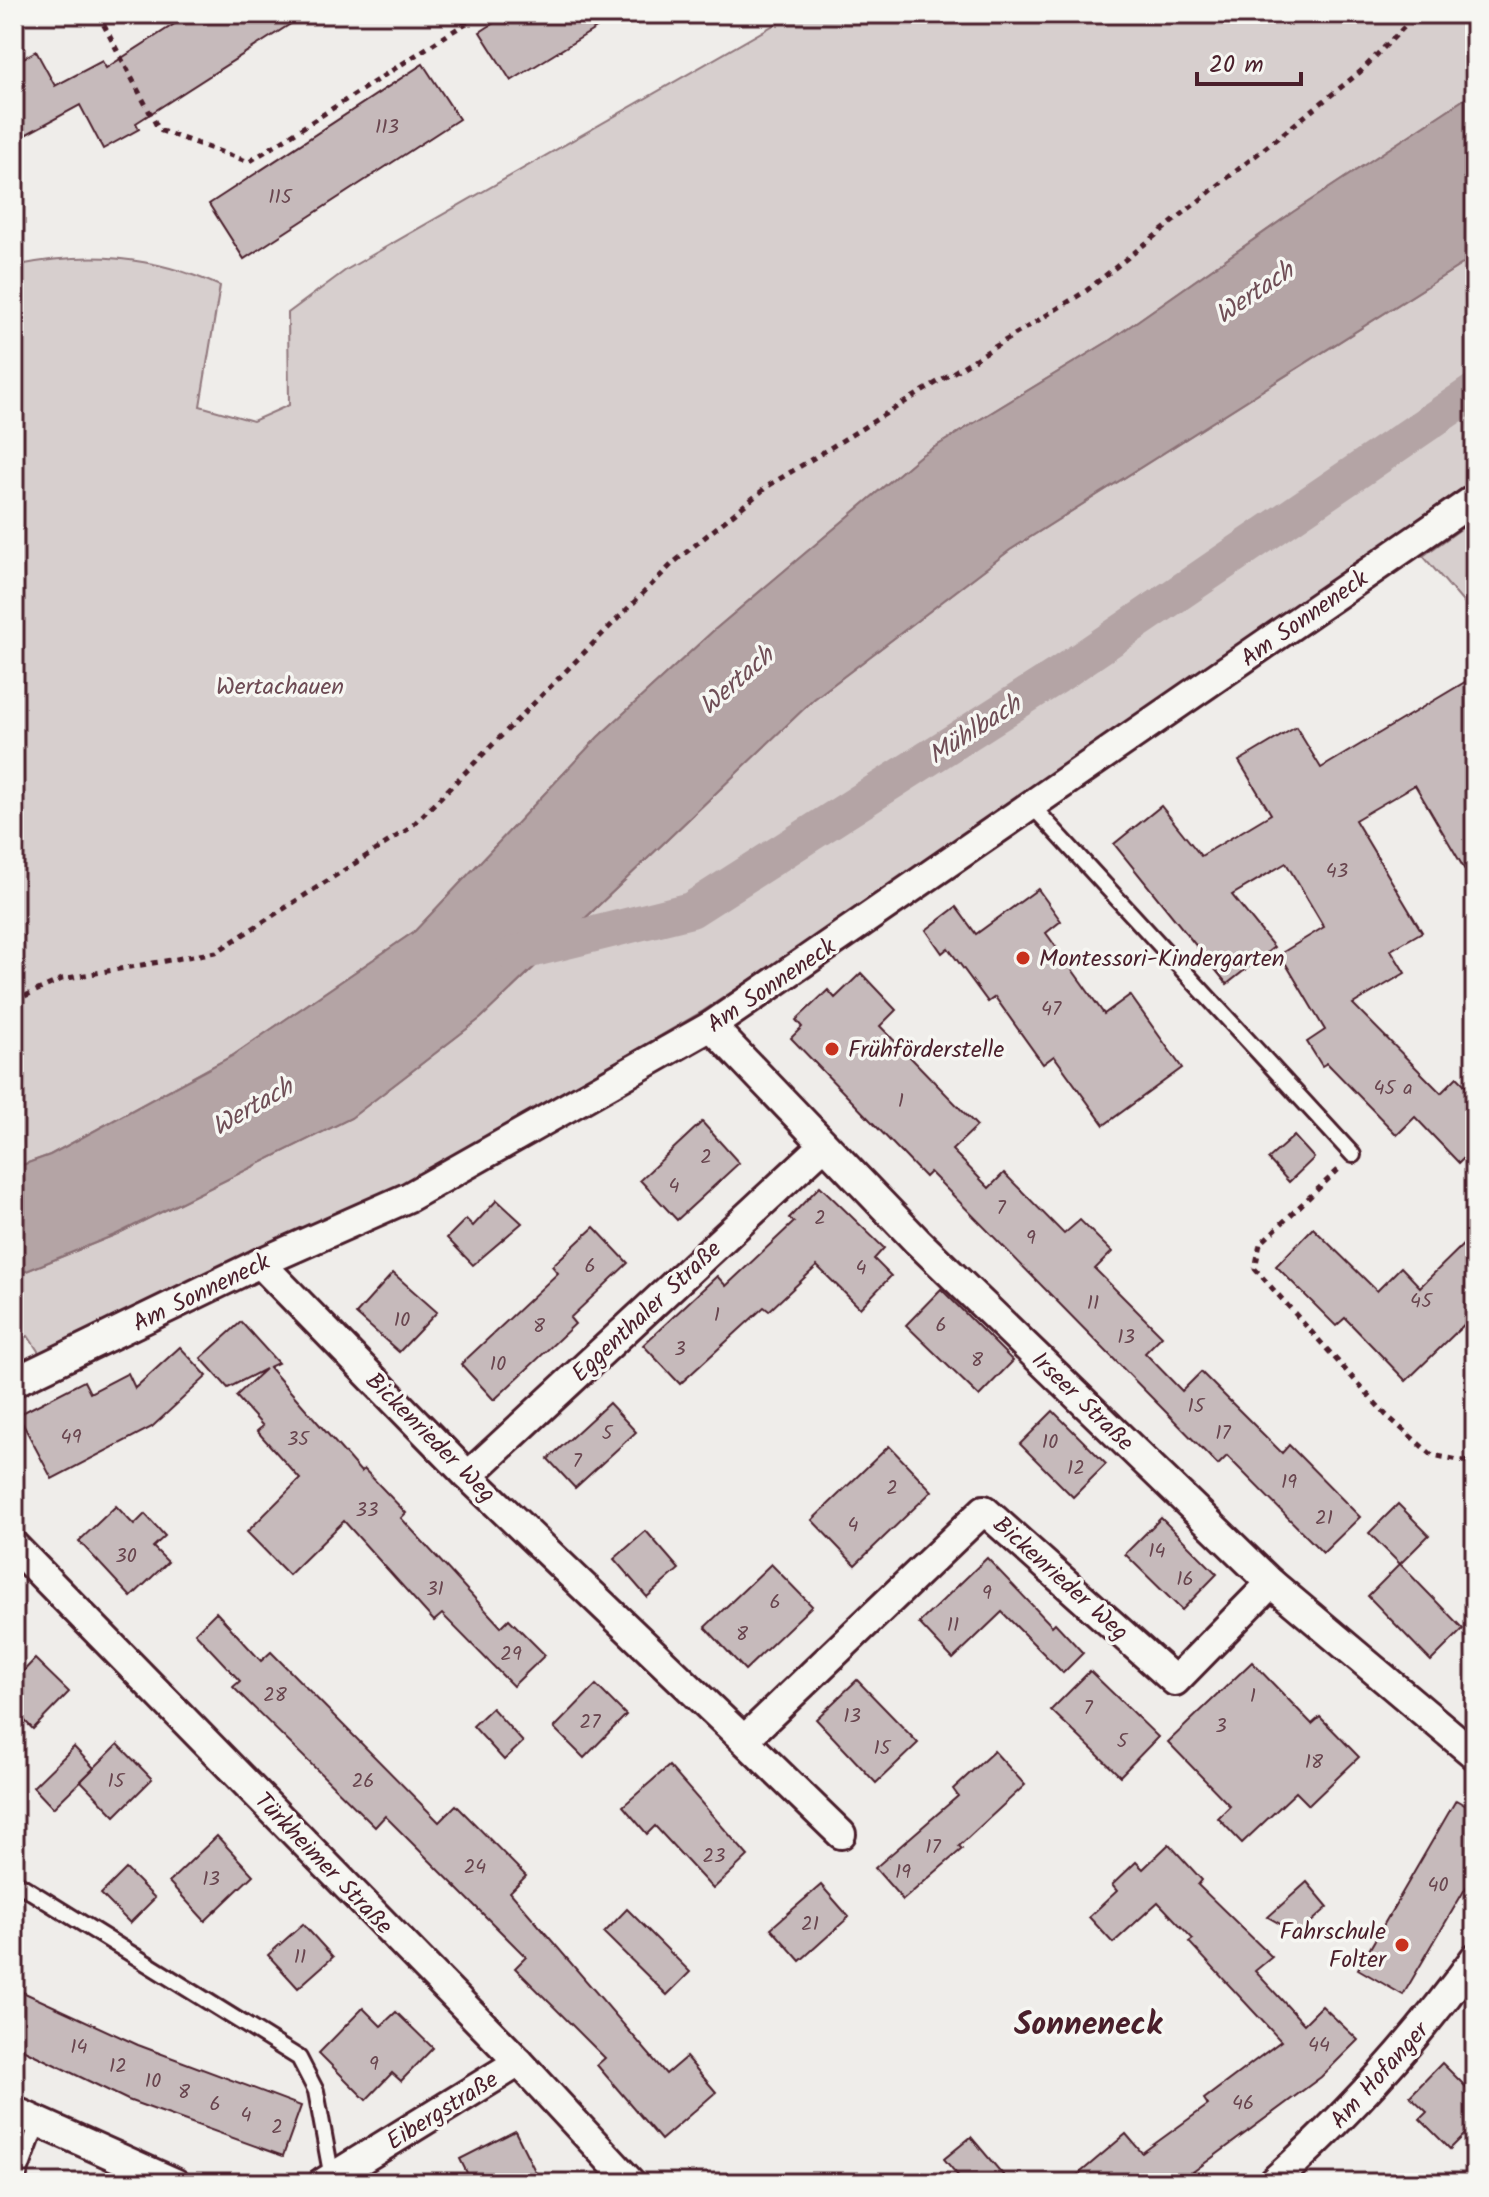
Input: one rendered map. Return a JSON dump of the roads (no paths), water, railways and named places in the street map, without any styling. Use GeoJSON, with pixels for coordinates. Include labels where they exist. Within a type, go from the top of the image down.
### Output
{"type":"FeatureCollection","features":[{"type":"Feature","properties":{"kind":"street","name":"Am Sonneneck"},"geometry":{"type":"LineString","coordinates":[[14,1382],[260,1263],[409,1197],[711,1026],[1033,807],[1475,499]]}},
{"type":"Feature","properties":{"kind":"street","name":"Irseer Straße"},"geometry":{"type":"LineString","coordinates":[[711,1026],[823,1146],[1271,1583],[1475,1755]]}},
{"type":"Feature","properties":{"kind":"street","name":"Eggenthaler Straße"},"geometry":{"type":"LineString","coordinates":[[468,1476],[823,1146]]}},
{"type":"Feature","properties":{"kind":"street","name":"Bickenrieder Weg"},"geometry":{"type":"LineString","coordinates":[[260,1263],[468,1476],[841,1834]]}},
{"type":"Feature","properties":{"kind":"street","name":"Bickenrieder Weg"},"geometry":{"type":"LineString","coordinates":[[744,1740],[984,1510],[1175,1681],[1271,1583]]}},
{"type":"Feature","properties":{"kind":"street","name":"Türkheimer Straße"},"geometry":{"type":"LineString","coordinates":[[14,1546],[519,2062],[631,2183]]}},
{"type":"Feature","properties":{"kind":"street","name":"Am Hofanger"},"geometry":{"type":"LineString","coordinates":[[1272,2183],[1337,2125],[1442,2004],[1475,1958]]}},
{"type":"Feature","properties":{"kind":"street","name":"Eibergstraße"},"geometry":{"type":"LineString","coordinates":[[328,2181],[519,2062]]}},
{"type":"Feature","properties":{"kind":"street"},"geometry":{"type":"LineString","coordinates":[[26,2117],[175,2183]]}},
{"type":"Feature","properties":{"kind":"lane"},"geometry":{"type":"LineString","coordinates":[[1033,807],[1353,1155]]}},
{"type":"Feature","properties":{"kind":"lane"},"geometry":{"type":"LineString","coordinates":[[14,1881],[299,2058],[316,2091],[328,2181]]}},
{"type":"Feature","properties":{"kind":"lane"},"geometry":{"type":"LineString","coordinates":[[16,2183],[26,2117]]}},
{"type":"Feature","properties":{"kind":"water","name":"Wertach"},"geometry":{"type":"Polygon","coordinates":[[[1475,92],[1475,256],[1010,550],[814,699],[481,1018],[351,1118],[117,1234],[14,1276],[14,1168],[50,1155],[232,1056],[415,931],[598,737],[712,632],[920,456],[1109,341],[1293,212],[1475,92]]]}},
{"type":"Feature","properties":{"kind":"waterway","name":"Mühlbach"},"geometry":{"type":"LineString","coordinates":[[514,954],[691,910],[1057,676],[1475,391]]}},
{"type":"Feature","properties":{"kind":"place","name":"Montessori-Kindergarten"},"geometry":{"type":"Point","coordinates":[1023,958]}},
{"type":"Feature","properties":{"kind":"place","name":"Frühförderstelle"},"geometry":{"type":"Point","coordinates":[832,1049]}},
{"type":"Feature","properties":{"kind":"place","name":"Fahrschule Folter"},"geometry":{"type":"Point","coordinates":[1402,1945]}},
{"type":"Feature","properties":{"kind":"district","name":"Sonneneck"},"geometry":{"type":"Point","coordinates":[1088,2023]}},
{"type":"Feature","properties":{"kind":"park label","name":"Wertachauen"},"geometry":{"type":"Point","coordinates":[280,686]}}]}
